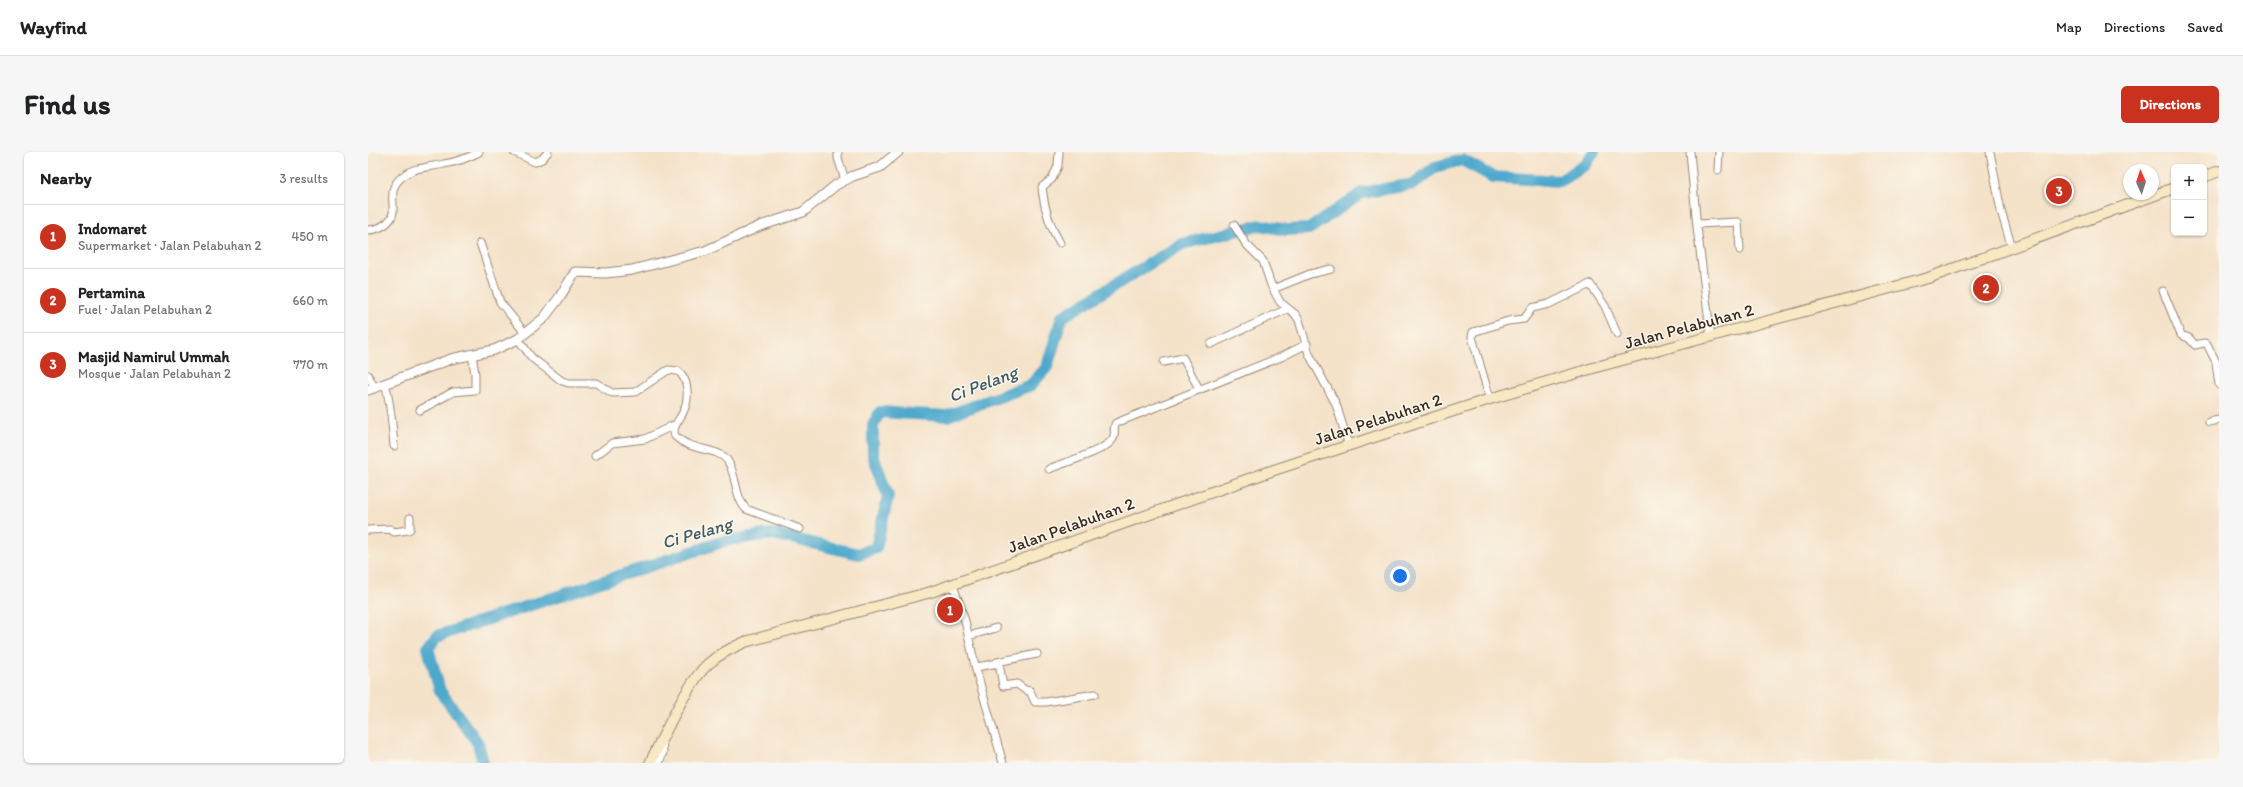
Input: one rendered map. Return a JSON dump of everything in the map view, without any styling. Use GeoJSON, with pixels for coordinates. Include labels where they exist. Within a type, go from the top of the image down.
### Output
{"type":"FeatureCollection","features":[{"type":"Feature","properties":{"kind":"main road"},"geometry":{"type":"LineString","coordinates":[[2207,176],[2219,171]]}},
{"type":"Feature","properties":{"kind":"main road","name":"Jalan Pelabuhan 2"},"geometry":{"type":"LineString","coordinates":[[650,763],[661,741],[703,669],[729,649],[746,642],[857,614],[952,585],[1251,478],[1490,399],[1600,366],[1711,338],[1912,283],[2171,189]]}},
{"type":"Feature","properties":{"kind":"street"},"geometry":{"type":"LineString","coordinates":[[368,230],[379,228],[390,218],[393,209],[392,192],[403,175],[466,158],[479,152]]}},
{"type":"Feature","properties":{"kind":"street"},"geometry":{"type":"LineString","coordinates":[[514,152],[535,162],[542,159],[548,152]]}},
{"type":"Feature","properties":{"kind":"street"},"geometry":{"type":"LineString","coordinates":[[838,152],[838,158],[845,180]]}},
{"type":"Feature","properties":{"kind":"street"},"geometry":{"type":"LineString","coordinates":[[368,375],[371,388],[415,371],[472,354],[494,350],[518,339],[544,318],[555,305],[576,272],[625,271],[701,252],[760,226],[800,214],[845,180],[880,167],[898,152]]}},
{"type":"Feature","properties":{"kind":"street"},"geometry":{"type":"LineString","coordinates":[[1058,152],[1058,166],[1052,179],[1042,187],[1044,209],[1051,228],[1060,243]]}},
{"type":"Feature","properties":{"kind":"street"},"geometry":{"type":"LineString","coordinates":[[1690,152],[1711,338]]}},
{"type":"Feature","properties":{"kind":"street"},"geometry":{"type":"LineString","coordinates":[[1718,170],[1719,152]]}},
{"type":"Feature","properties":{"kind":"street"},"geometry":{"type":"LineString","coordinates":[[1990,152],[2004,224],[2012,248]]}},
{"type":"Feature","properties":{"kind":"street"},"geometry":{"type":"LineString","coordinates":[[1697,224],[1738,222],[1740,250]]}},
{"type":"Feature","properties":{"kind":"street"},"geometry":{"type":"LineString","coordinates":[[1234,225],[1239,235],[1263,261],[1273,289],[1280,302],[1297,316],[1311,358],[1336,404],[1349,446]]}},
{"type":"Feature","properties":{"kind":"street"},"geometry":{"type":"LineString","coordinates":[[480,243],[500,302],[525,333]]}},
{"type":"Feature","properties":{"kind":"street"},"geometry":{"type":"LineString","coordinates":[[1273,289],[1310,274],[1331,269]]}},
{"type":"Feature","properties":{"kind":"street"},"geometry":{"type":"LineString","coordinates":[[1490,399],[1472,337],[1473,332],[1508,321],[1524,319],[1532,308],[1549,304],[1590,284],[1605,306],[1617,334]]}},
{"type":"Feature","properties":{"kind":"street"},"geometry":{"type":"LineString","coordinates":[[2163,291],[2181,335],[2189,338],[2195,345],[2203,343],[2207,344],[2216,362],[2219,385]]}},
{"type":"Feature","properties":{"kind":"street"},"geometry":{"type":"LineString","coordinates":[[1210,344],[1288,309]]}},
{"type":"Feature","properties":{"kind":"street"},"geometry":{"type":"LineString","coordinates":[[518,339],[532,358],[562,381],[596,383],[612,393],[635,392],[668,370],[678,371],[685,379],[685,409],[676,424],[673,434],[683,444],[713,452],[727,460],[741,502],[746,509],[800,528]]}},
{"type":"Feature","properties":{"kind":"street"},"geometry":{"type":"LineString","coordinates":[[1049,469],[1088,454],[1111,442],[1114,438],[1114,427],[1116,423],[1281,357],[1307,344]]}},
{"type":"Feature","properties":{"kind":"street"},"geometry":{"type":"LineString","coordinates":[[420,410],[452,392],[475,390],[476,380],[472,354]]}},
{"type":"Feature","properties":{"kind":"street"},"geometry":{"type":"LineString","coordinates":[[1164,362],[1183,358],[1199,389]]}},
{"type":"Feature","properties":{"kind":"street"},"geometry":{"type":"LineString","coordinates":[[385,383],[391,407],[391,426],[394,446]]}},
{"type":"Feature","properties":{"kind":"street"},"geometry":{"type":"LineString","coordinates":[[2209,422],[2219,420]]}},
{"type":"Feature","properties":{"kind":"street"},"geometry":{"type":"LineString","coordinates":[[596,456],[612,443],[645,439],[676,424]]}},
{"type":"Feature","properties":{"kind":"street"},"geometry":{"type":"LineString","coordinates":[[368,530],[390,529],[394,532],[408,530],[410,529],[410,518]]}},
{"type":"Feature","properties":{"kind":"street"},"geometry":{"type":"LineString","coordinates":[[952,585],[969,636],[1003,763]]}},
{"type":"Feature","properties":{"kind":"street"},"geometry":{"type":"LineString","coordinates":[[969,636],[996,628]]}},
{"type":"Feature","properties":{"kind":"street"},"geometry":{"type":"LineString","coordinates":[[976,666],[1037,654]]}},
{"type":"Feature","properties":{"kind":"street"},"geometry":{"type":"LineString","coordinates":[[997,662],[1004,686],[1017,684],[1025,690],[1030,691],[1035,702],[1046,702],[1095,694]]}},
{"type":"Feature","properties":{"kind":"street"},"geometry":{"type":"LineString","coordinates":[[658,763],[662,752],[661,741]]}},
{"type":"Feature","properties":{"kind":"waterway","name":"Ci Pelang"},"geometry":{"type":"LineString","coordinates":[[483,763],[478,743],[440,691],[428,648],[437,636],[728,540],[773,534],[858,554],[876,548],[888,496],[873,455],[873,425],[880,412],[947,416],[1031,385],[1047,367],[1062,317],[1182,244],[1260,225],[1286,230],[1309,229],[1362,193],[1414,184],[1435,167],[1462,160],[1493,177],[1560,181],[1585,165],[1594,152]]}},
{"type":"Feature","properties":{"kind":"place","name":"Masjid Namirul Ummah"},"geometry":{"type":"Point","coordinates":[2059,191]}},
{"type":"Feature","properties":{"kind":"place","name":"Pertamina"},"geometry":{"type":"Point","coordinates":[1986,288]}},
{"type":"Feature","properties":{"kind":"place","name":"Indomaret"},"geometry":{"type":"Point","coordinates":[950,610]}}]}
